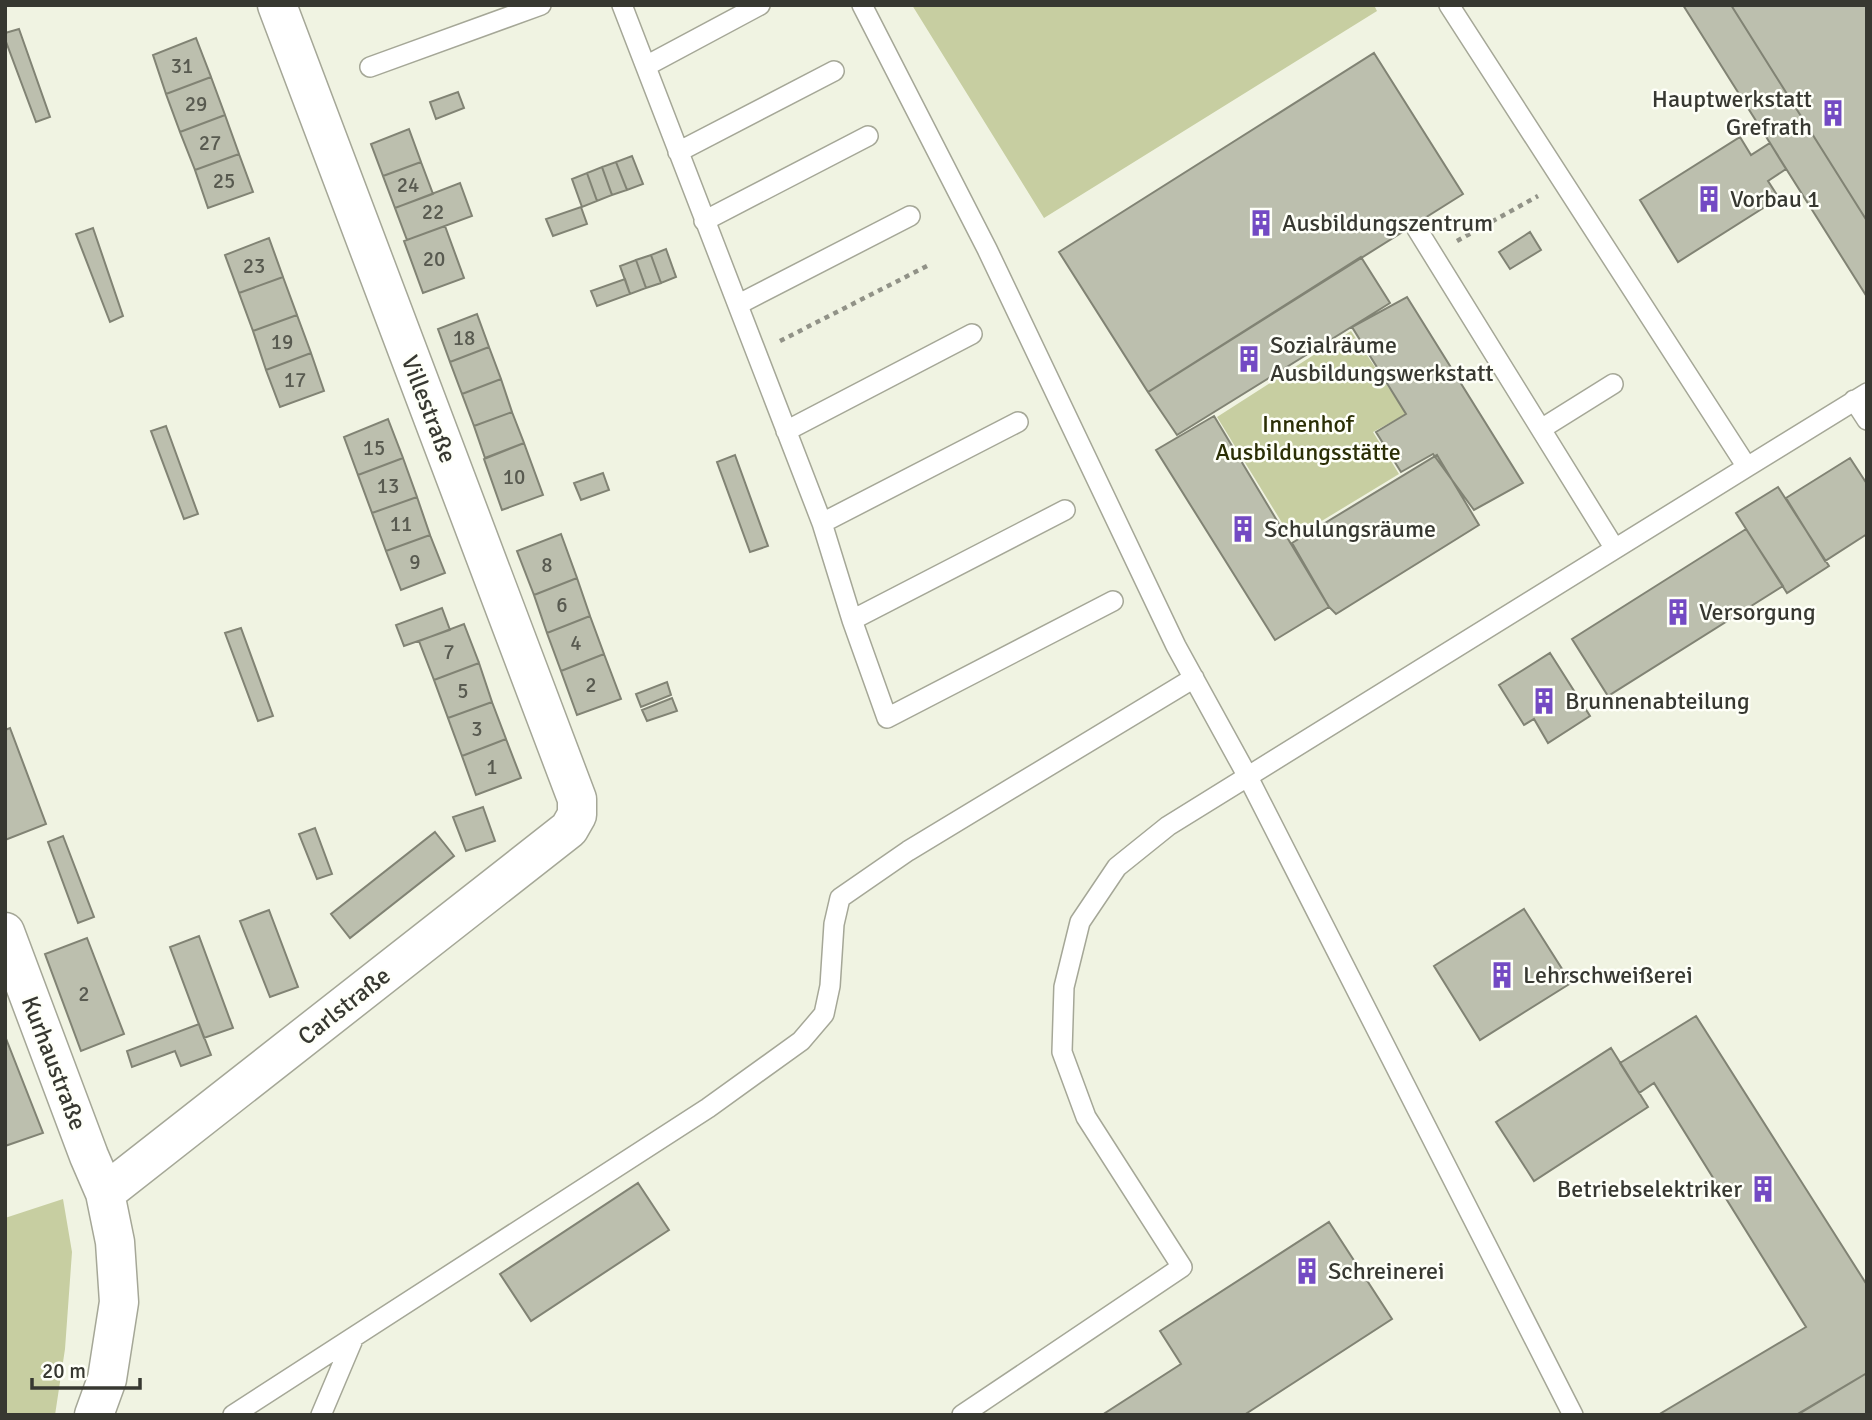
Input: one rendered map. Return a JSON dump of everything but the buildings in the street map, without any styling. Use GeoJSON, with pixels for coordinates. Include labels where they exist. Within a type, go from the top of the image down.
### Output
{"type":"FeatureCollection","features":[{"type":"Feature","properties":{"kind":"street","name":"Villestraße"},"geometry":{"type":"LineString","coordinates":[[277,5],[577,799],[577,815]]}},
{"type":"Feature","properties":{"kind":"street","name":"Carlstraße"},"geometry":{"type":"LineString","coordinates":[[105,1193],[569,829],[577,815]]}},
{"type":"Feature","properties":{"kind":"street","name":"Kurhaustraße"},"geometry":{"type":"LineString","coordinates":[[5,932],[105,1193],[115,1242],[119,1302],[107,1379],[94,1415]]}},
{"type":"Feature","properties":{"kind":"lane"},"geometry":{"type":"LineString","coordinates":[[370,67],[541,5]]}},
{"type":"Feature","properties":{"kind":"lane"},"geometry":{"type":"LineString","coordinates":[[622,5],[822,523],[852,620],[887,718],[1112,601]]}},
{"type":"Feature","properties":{"kind":"lane"},"geometry":{"type":"LineString","coordinates":[[646,66],[761,5]]}},
{"type":"Feature","properties":{"kind":"lane"},"geometry":{"type":"LineString","coordinates":[[862,5],[987,249],[1176,646],[1248,777],[1573,1415]]}},
{"type":"Feature","properties":{"kind":"lane"},"geometry":{"type":"LineString","coordinates":[[1449,5],[1747,467]]}},
{"type":"Feature","properties":{"kind":"lane"},"geometry":{"type":"LineString","coordinates":[[678,152],[834,71]]}},
{"type":"Feature","properties":{"kind":"lane"},"geometry":{"type":"LineString","coordinates":[[704,221],[868,136]]}},
{"type":"Feature","properties":{"kind":"lane"},"geometry":{"type":"LineString","coordinates":[[739,304],[910,216]]}},
{"type":"Feature","properties":{"kind":"lane"},"geometry":{"type":"LineString","coordinates":[[1417,229],[1615,549]]}},
{"type":"Feature","properties":{"kind":"lane"},"geometry":{"type":"LineString","coordinates":[[786,431],[972,334]]}},
{"type":"Feature","properties":{"kind":"lane"},"geometry":{"type":"LineString","coordinates":[[1541,429],[1613,384]]}},
{"type":"Feature","properties":{"kind":"lane"},"geometry":{"type":"LineString","coordinates":[[962,1415],[1182,1267],[1086,1117],[1062,1052],[1064,987],[1080,922],[1117,867],[1168,826],[1861,397],[1867,419]]}},
{"type":"Feature","properties":{"kind":"lane"},"geometry":{"type":"LineString","coordinates":[[822,523],[1018,422]]}},
{"type":"Feature","properties":{"kind":"lane"},"geometry":{"type":"LineString","coordinates":[[852,620],[1065,510]]}},
{"type":"Feature","properties":{"kind":"lane"},"geometry":{"type":"LineString","coordinates":[[233,1415],[708,1108],[801,1041],[824,1014],[830,986],[834,924],[840,898],[908,851],[1194,678]]}},
{"type":"Feature","properties":{"kind":"lane"},"geometry":{"type":"LineString","coordinates":[[321,1415],[354,1337]]}},
{"type":"Feature","properties":{"kind":"path"},"geometry":{"type":"LineString","coordinates":[[1434,256],[1474,230],[1563,181]]}},
{"type":"Feature","properties":{"kind":"path"},"geometry":{"type":"LineString","coordinates":[[755,353],[929,265]]}},
{"type":"Feature","properties":{"kind":"green space"},"geometry":{"type":"Polygon","coordinates":[[[912,5],[1374,5],[1377,11],[1044,218],[912,5]]]}},
{"type":"Feature","properties":{"kind":"green space","name":"Innenhof Ausbildungsstätte"},"geometry":{"type":"Polygon","coordinates":[[[1351,331],[1406,414],[1373,432],[1399,474],[1292,539],[1217,417],[1351,331]]]}},
{"type":"Feature","properties":{"kind":"green space"},"geometry":{"type":"Polygon","coordinates":[[[63,1199],[72,1252],[65,1349],[55,1415],[5,1415],[5,1218],[63,1199]]]}},
{"type":"Feature","properties":{"kind":"place","name":"Hauptwerkstatt Grefrath"},"geometry":{"type":"Point","coordinates":[1833,113]}},
{"type":"Feature","properties":{"kind":"place","name":"Vorbau 1"},"geometry":{"type":"Point","coordinates":[1709,199]}},
{"type":"Feature","properties":{"kind":"place","name":"Ausbildungszentrum"},"geometry":{"type":"Point","coordinates":[1261,223]}},
{"type":"Feature","properties":{"kind":"place","name":"Sozialräume Ausbildungswerkstatt"},"geometry":{"type":"Point","coordinates":[1249,359]}},
{"type":"Feature","properties":{"kind":"place","name":"Schulungsräume"},"geometry":{"type":"Point","coordinates":[1243,529]}},
{"type":"Feature","properties":{"kind":"place","name":"Versorgung"},"geometry":{"type":"Point","coordinates":[1678,612]}},
{"type":"Feature","properties":{"kind":"place","name":"Brunnenabteilung"},"geometry":{"type":"Point","coordinates":[1544,701]}},
{"type":"Feature","properties":{"kind":"place","name":"Lehrschweißerei"},"geometry":{"type":"Point","coordinates":[1502,975]}},
{"type":"Feature","properties":{"kind":"place","name":"Betriebselektriker"},"geometry":{"type":"Point","coordinates":[1763,1189]}},
{"type":"Feature","properties":{"kind":"place","name":"Schreinerei"},"geometry":{"type":"Point","coordinates":[1307,1271]}}]}
